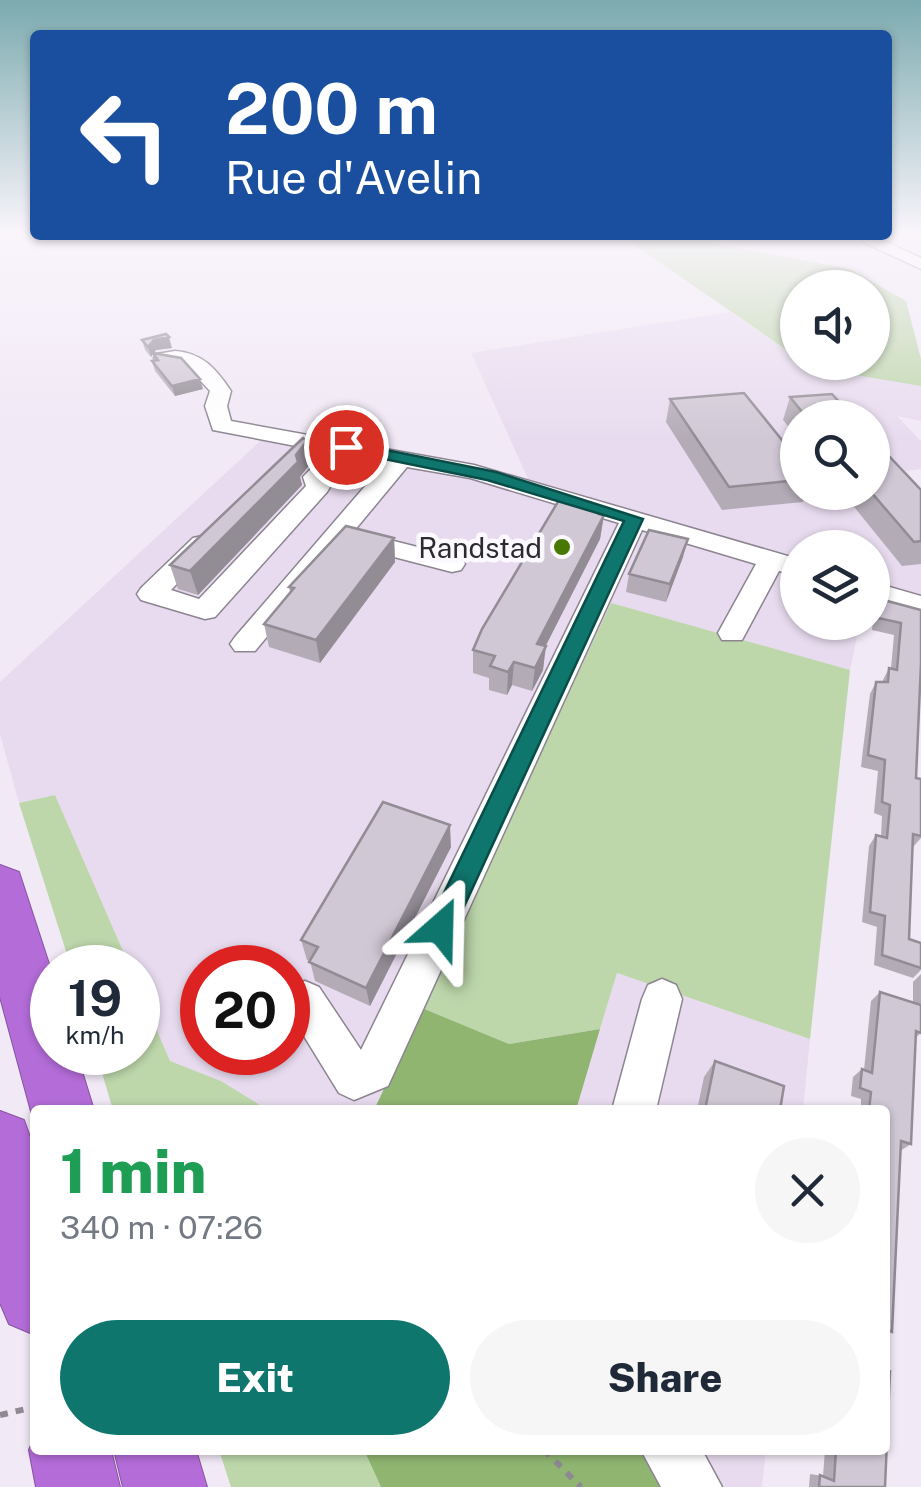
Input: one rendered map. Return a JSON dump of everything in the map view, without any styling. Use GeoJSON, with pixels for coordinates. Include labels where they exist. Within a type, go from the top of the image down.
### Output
{"type":"FeatureCollection","features":[{"type":"Feature","properties":{"kind":"highway"},"geometry":{"type":"LineString","coordinates":[[0,889],[60,1105]]}},
{"type":"Feature","properties":{"kind":"highway"},"geometry":{"type":"LineString","coordinates":[[0,1144],[30,1276]]}},
{"type":"Feature","properties":{"kind":"highway"},"geometry":{"type":"LineString","coordinates":[[71,1455],[78,1487]]}},
{"type":"Feature","properties":{"kind":"highway"},"geometry":{"type":"LineString","coordinates":[[155,1455],[165,1487]]}},
{"type":"Feature","properties":{"kind":"street"},"geometry":{"type":"LineString","coordinates":[[164,358],[182,356],[196,360],[221,391],[216,406],[226,427],[490,476],[780,563]]}},
{"type":"Feature","properties":{"kind":"street"},"geometry":{"type":"LineString","coordinates":[[282,467],[310,440]]}},
{"type":"Feature","properties":{"kind":"street"},"geometry":{"type":"LineString","coordinates":[[215,531],[151,594],[205,610],[318,487],[314,477],[346,447]]}},
{"type":"Feature","properties":{"kind":"street"},"geometry":{"type":"LineString","coordinates":[[245,644],[328,532],[402,458]]}},
{"type":"Feature","properties":{"kind":"street"},"geometry":{"type":"LineString","coordinates":[[310,1010],[354,1078],[373,1071],[634,519]]}},
{"type":"Feature","properties":{"kind":"street"},"geometry":{"type":"LineString","coordinates":[[328,532],[452,564]]}},
{"type":"Feature","properties":{"kind":"street"},"geometry":{"type":"LineString","coordinates":[[732,632],[780,569]]}},
{"type":"Feature","properties":{"kind":"street"},"geometry":{"type":"LineString","coordinates":[[890,596],[921,605]]}},
{"type":"Feature","properties":{"kind":"street"},"geometry":{"type":"LineString","coordinates":[[635,1105],[662,999]]}},
{"type":"Feature","properties":{"kind":"street"},"geometry":{"type":"LineString","coordinates":[[672,1455],[694,1487]]}},
{"type":"Feature","properties":{"kind":"path"},"geometry":{"type":"LineString","coordinates":[[0,1415],[30,1408]]}},
{"type":"Feature","properties":{"kind":"path"},"geometry":{"type":"LineString","coordinates":[[549,1455],[581,1487]]}},
{"type":"Feature","properties":{"kind":"shaded area"},"geometry":{"type":"Polygon","coordinates":[[[730,312],[780,346],[780,380],[890,380],[921,386],[921,421],[897,416],[921,441],[921,469],[906,471],[921,488],[921,598],[890,588],[890,530],[780,530],[780,640],[856,640],[850,670],[611,604],[376,1105],[260,1105],[206,1075],[310,1075],[310,945],[180,945],[180,1065],[170,1061],[160,1038],[160,945],[120,945],[55,795],[19,803],[0,734],[0,682],[271,431],[529,481],[471,353],[730,312]]]}},
{"type":"Feature","properties":{"kind":"shaded area"},"geometry":{"type":"Polygon","coordinates":[[[617,973],[810,1039],[803,1105],[577,1105],[617,973]]]}},
{"type":"Feature","properties":{"kind":"shaded area"},"geometry":{"type":"Polygon","coordinates":[[[692,1455],[765,1455],[762,1487],[714,1487],[692,1455]]]}},
{"type":"Feature","properties":{"kind":"green space"},"geometry":{"type":"Polygon","coordinates":[[[716,301],[780,301],[780,345],[716,301]]]}},
{"type":"Feature","properties":{"kind":"green space"},"geometry":{"type":"Polygon","coordinates":[[[890,301],[906,301],[921,359],[921,386],[885,380],[890,380],[890,301]]]}},
{"type":"Feature","properties":{"kind":"green space"},"geometry":{"type":"Polygon","coordinates":[[[611,603],[850,670],[810,1039],[617,973],[600,1029],[509,1044],[422,1008],[611,603]]]}},
{"type":"Feature","properties":{"kind":"green space"},"geometry":{"type":"Polygon","coordinates":[[[55,795],[120,945],[64,945],[19,803],[55,795]]]}},
{"type":"Feature","properties":{"kind":"green space"},"geometry":{"type":"Polygon","coordinates":[[[422,1008],[509,1044],[600,1029],[577,1105],[376,1105],[422,1008]]]}},
{"type":"Feature","properties":{"kind":"green space"},"geometry":{"type":"Polygon","coordinates":[[[160,1038],[170,1061],[180,1065],[180,1075],[206,1075],[260,1105],[112,1105],[103,1075],[160,1075],[160,1038]]]}},
{"type":"Feature","properties":{"kind":"green space"},"geometry":{"type":"Polygon","coordinates":[[[221,1455],[366,1455],[381,1487],[231,1487],[221,1455]]]}},
{"type":"Feature","properties":{"kind":"green space"},"geometry":{"type":"Polygon","coordinates":[[[366,1455],[692,1455],[714,1487],[381,1487],[366,1455]]]}},
{"type":"Feature","properties":{"kind":"building"},"geometry":{"type":"Polygon","coordinates":[[[166,334],[169,337],[154,340],[148,347],[142,340],[166,334]]]}},
{"type":"Feature","properties":{"kind":"building"},"geometry":{"type":"Polygon","coordinates":[[[153,353],[181,358],[200,379],[172,386],[152,361],[158,360],[153,353]]]}},
{"type":"Feature","properties":{"kind":"building"},"geometry":{"type":"Polygon","coordinates":[[[744,393],[780,438],[780,482],[729,487],[670,399],[744,393]]]}},
{"type":"Feature","properties":{"kind":"building"},"geometry":{"type":"Polygon","coordinates":[[[832,394],[838,400],[792,400],[790,397],[832,394]]]}},
{"type":"Feature","properties":{"kind":"building"},"geometry":{"type":"Polygon","coordinates":[[[303,438],[307,441],[296,455],[298,462],[190,571],[170,565],[303,438]]]}},
{"type":"Feature","properties":{"kind":"building"},"geometry":{"type":"Polygon","coordinates":[[[890,457],[921,490],[921,541],[914,542],[886,510],[890,510],[890,457]]]}},
{"type":"Feature","properties":{"kind":"building"},"geometry":{"type":"Polygon","coordinates":[[[559,500],[601,510],[599,514],[604,515],[537,644],[546,646],[535,668],[514,662],[508,672],[490,666],[495,656],[473,650],[559,500]]]}},
{"type":"Feature","properties":{"kind":"building"},"geometry":{"type":"Polygon","coordinates":[[[346,526],[394,538],[316,640],[264,624],[294,588],[289,587],[346,526]]]}},
{"type":"Feature","properties":{"kind":"building"},"geometry":{"type":"Polygon","coordinates":[[[649,530],[688,539],[670,584],[629,574],[649,530]]]}},
{"type":"Feature","properties":{"kind":"building"},"geometry":{"type":"Polygon","coordinates":[[[890,602],[921,610],[916,778],[921,779],[921,836],[913,834],[909,939],[921,943],[921,968],[882,955],[885,916],[870,912],[876,835],[887,838],[890,805],[882,802],[885,760],[868,755],[876,682],[888,682],[889,668],[897,670],[901,623],[890,621],[890,602]]]}},
{"type":"Feature","properties":{"kind":"building"},"geometry":{"type":"Polygon","coordinates":[[[383,802],[450,825],[366,988],[310,962],[318,947],[301,940],[383,802]]]}},
{"type":"Feature","properties":{"kind":"building"},"geometry":{"type":"Polygon","coordinates":[[[880,992],[921,1005],[921,1033],[916,1031],[911,1144],[901,1141],[892,1332],[890,1105],[870,1105],[871,1092],[860,1088],[862,1069],[872,1073],[880,992]]]}},
{"type":"Feature","properties":{"kind":"building"},"geometry":{"type":"Polygon","coordinates":[[[715,1061],[784,1086],[781,1105],[706,1105],[715,1061]]]}},
{"type":"Feature","properties":{"kind":"building"},"geometry":{"type":"Polygon","coordinates":[[[836,1455],[886,1455],[885,1487],[819,1487],[820,1475],[834,1481],[836,1455]]]}},
{"type":"Feature","properties":{"kind":"place","name":"Randstad"},"geometry":{"type":"Point","coordinates":[562,547]}},
{"type":"Feature","properties":{"kind":"route"},"geometry":{"type":"LineString","coordinates":[[346,447],[490,476],[634,519],[440,928]]}}]}
